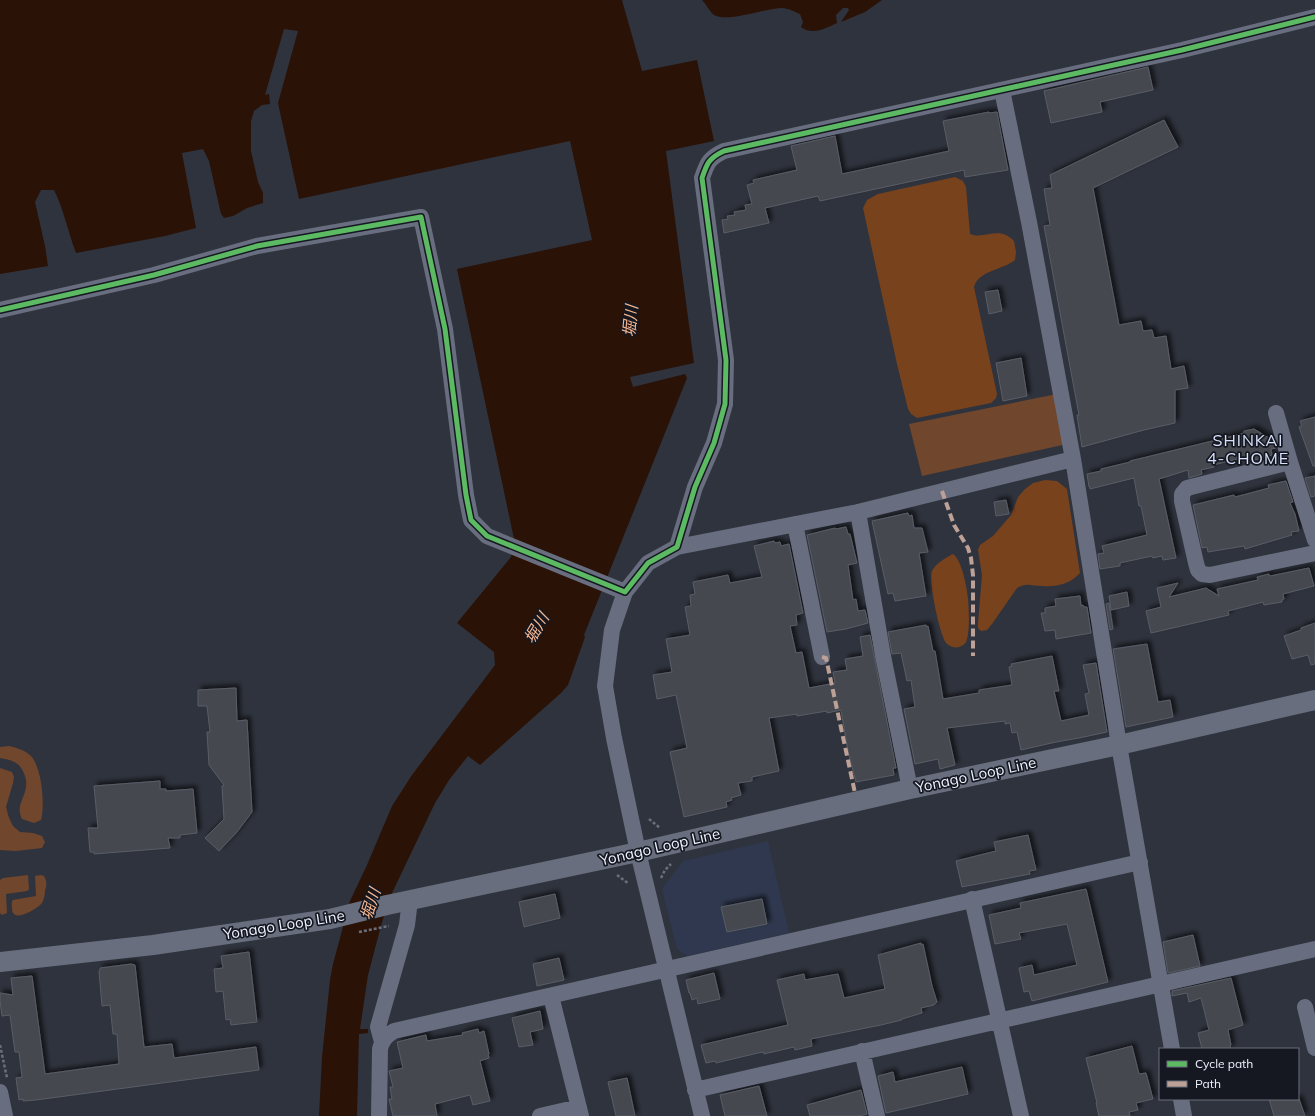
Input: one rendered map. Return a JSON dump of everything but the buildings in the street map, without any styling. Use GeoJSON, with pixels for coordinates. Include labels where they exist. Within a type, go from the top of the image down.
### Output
{"type":"FeatureCollection","features":[{"type":"Feature","properties":{"kind":"main road","name":"Yonago Loop Line"},"geometry":{"type":"LineString","coordinates":[[0,962],[153,945],[330,920],[387,905],[638,852],[910,789],[1119,745],[1315,700]]}},
{"type":"Feature","properties":{"kind":"street"},"geometry":{"type":"LineString","coordinates":[[677,547],[695,486],[714,443],[725,404],[726,360],[702,178],[706,165],[713,156],[724,151],[1182,50],[1315,17]]}},
{"type":"Feature","properties":{"kind":"street"},"geometry":{"type":"LineString","coordinates":[[1002,90],[1029,222],[1073,459],[1119,745],[1172,1048]]}},
{"type":"Feature","properties":{"kind":"street"},"geometry":{"type":"LineString","coordinates":[[0,310],[154,274],[257,246],[421,217],[445,329],[466,495],[471,520],[487,536],[625,592]]}},
{"type":"Feature","properties":{"kind":"street"},"geometry":{"type":"LineString","coordinates":[[1276,413],[1315,540]]}},
{"type":"Feature","properties":{"kind":"street"},"geometry":{"type":"LineString","coordinates":[[702,1116],[638,852],[614,738],[605,686],[612,630],[625,592],[648,563],[677,547],[858,512],[1073,459]]}},
{"type":"Feature","properties":{"kind":"street"},"geometry":{"type":"LineString","coordinates":[[1290,462],[1187,488],[1182,494],[1182,501],[1196,563],[1198,570],[1202,574],[1210,576],[1315,553]]}},
{"type":"Feature","properties":{"kind":"street"},"geometry":{"type":"LineString","coordinates":[[858,512],[880,642],[910,789]]}},
{"type":"Feature","properties":{"kind":"street"},"geometry":{"type":"LineString","coordinates":[[795,524],[822,658]]}},
{"type":"Feature","properties":{"kind":"street"},"geometry":{"type":"LineString","coordinates":[[379,1116],[380,1049],[386,1036],[394,1031],[1140,862]]}},
{"type":"Feature","properties":{"kind":"street"},"geometry":{"type":"LineString","coordinates":[[972,899],[1021,1116]]}},
{"type":"Feature","properties":{"kind":"street"},"geometry":{"type":"LineString","coordinates":[[382,1042],[378,1027],[407,925],[410,900]]}},
{"type":"Feature","properties":{"kind":"street"},"geometry":{"type":"LineString","coordinates":[[695,1090],[1315,949]]}},
{"type":"Feature","properties":{"kind":"street"},"geometry":{"type":"LineString","coordinates":[[540,1116],[580,1112],[552,996]]}},
{"type":"Feature","properties":{"kind":"street"},"geometry":{"type":"LineString","coordinates":[[1305,1007],[1315,1048]]}},
{"type":"Feature","properties":{"kind":"street"},"geometry":{"type":"LineString","coordinates":[[862,1051],[876,1116]]}},
{"type":"Feature","properties":{"kind":"street"},"geometry":{"type":"LineString","coordinates":[[0,1092],[5,1116]]}},
{"type":"Feature","properties":{"kind":"street"},"geometry":{"type":"LineString","coordinates":[[1180,1100],[1184,1116]]}},
{"type":"Feature","properties":{"kind":"path"},"geometry":{"type":"LineString","coordinates":[[660,884],[665,870],[672,862]]}},
{"type":"Feature","properties":{"kind":"path"},"geometry":{"type":"LineString","coordinates":[[612,874],[620,877],[632,886]]}},
{"type":"Feature","properties":{"kind":"shaded area"},"geometry":{"type":"Polygon","coordinates":[[[955,177],[963,181],[966,187],[970,234],[981,235],[997,233],[1008,236],[1014,241],[1016,252],[1015,260],[981,277],[974,287],[997,394],[996,398],[991,403],[917,418],[911,414],[908,409],[863,208],[867,200],[878,194],[955,177]]]}},
{"type":"Feature","properties":{"kind":"shaded area"},"geometry":{"type":"Polygon","coordinates":[[[1057,394],[1067,444],[922,476],[909,424],[1057,394]]]}},
{"type":"Feature","properties":{"kind":"shaded area"},"geometry":{"type":"Polygon","coordinates":[[[1045,480],[1057,481],[1067,489],[1080,573],[1072,580],[1063,584],[1048,586],[1020,586],[1017,588],[987,630],[981,631],[978,628],[982,575],[978,550],[980,545],[993,536],[1011,515],[1018,497],[1025,489],[1033,483],[1045,480]]]}},
{"type":"Feature","properties":{"kind":"shaded area"},"geometry":{"type":"Polygon","coordinates":[[[953,554],[959,562],[964,575],[969,608],[969,627],[967,638],[966,642],[960,647],[952,647],[944,640],[938,621],[931,576],[932,571],[936,566],[953,554]]]}},
{"type":"Feature","properties":{"kind":"shaded area"},"geometry":{"type":"Polygon","coordinates":[[[9,746],[29,754],[38,769],[42,787],[43,805],[41,820],[34,823],[22,819],[20,813],[21,802],[26,785],[26,779],[23,771],[16,763],[0,758],[0,747],[9,746]]]}},
{"type":"Feature","properties":{"kind":"shaded area"},"geometry":{"type":"Polygon","coordinates":[[[0,768],[12,772],[14,777],[6,807],[13,826],[20,832],[33,833],[42,836],[45,842],[42,848],[16,851],[0,850],[0,768]]]}},
{"type":"Feature","properties":{"kind":"shaded area"},"geometry":{"type":"Polygon","coordinates":[[[768,841],[789,933],[687,956],[677,949],[662,889],[683,861],[768,841]]]}},
{"type":"Feature","properties":{"kind":"shaded area"},"geometry":{"type":"Polygon","coordinates":[[[28,875],[29,889],[27,891],[6,894],[7,913],[2,915],[0,913],[0,880],[3,878],[28,875]]]}},
{"type":"Feature","properties":{"kind":"shaded area"},"geometry":{"type":"Polygon","coordinates":[[[35,876],[44,876],[46,880],[42,903],[26,914],[16,915],[13,913],[13,900],[36,896],[35,876]]]}},
{"type":"Feature","properties":{"kind":"water","name":"堀川"},"geometry":{"type":"Polygon","coordinates":[[[0,0],[622,0],[642,71],[697,60],[714,141],[666,151],[694,363],[630,377],[633,387],[685,374],[687,378],[584,635],[585,637],[568,685],[561,693],[480,765],[468,756],[449,780],[435,803],[392,893],[382,922],[368,975],[360,1029],[368,1029],[368,1033],[359,1034],[357,1116],[319,1116],[322,1057],[330,980],[350,901],[392,806],[412,775],[495,665],[494,652],[457,623],[511,557],[514,539],[457,269],[592,240],[570,141],[299,199],[278,103],[298,31],[284,29],[265,95],[269,94],[270,104],[262,105],[254,111],[251,121],[251,151],[258,182],[263,193],[263,203],[247,208],[233,216],[224,218],[221,214],[209,161],[203,149],[182,153],[196,228],[165,236],[76,253],[61,205],[54,190],[41,190],[35,202],[48,266],[0,274],[0,0]]]}},
{"type":"Feature","properties":{"kind":"water"},"geometry":{"type":"Polygon","coordinates":[[[702,0],[882,0],[865,12],[841,22],[849,10],[848,8],[843,8],[836,15],[837,23],[824,29],[810,31],[801,27],[803,22],[800,14],[787,9],[782,8],[737,16],[720,17],[712,14],[702,0]]]}},
{"type":"Feature","properties":{"kind":"marked path"},"geometry":{"type":"LineString","coordinates":[[942,491],[954,525],[968,548],[971,558],[973,575],[973,656]]}},
{"type":"Feature","properties":{"kind":"marked path"},"geometry":{"type":"LineString","coordinates":[[822,657],[826,658],[855,793]]}},
{"type":"Feature","properties":{"kind":"cycle path"},"geometry":{"type":"LineString","coordinates":[[0,310],[154,275],[257,246],[421,217],[445,329],[466,495],[471,520],[487,536],[625,592],[648,563],[677,547],[695,487],[714,443],[725,404],[726,360],[702,178],[707,165],[715,156],[724,151],[1182,50],[1315,17]]}},
{"type":"Feature","properties":{"kind":"district","name":"SHINKAI 4-CHOME"},"geometry":{"type":"Point","coordinates":[1248,449]}}]}
